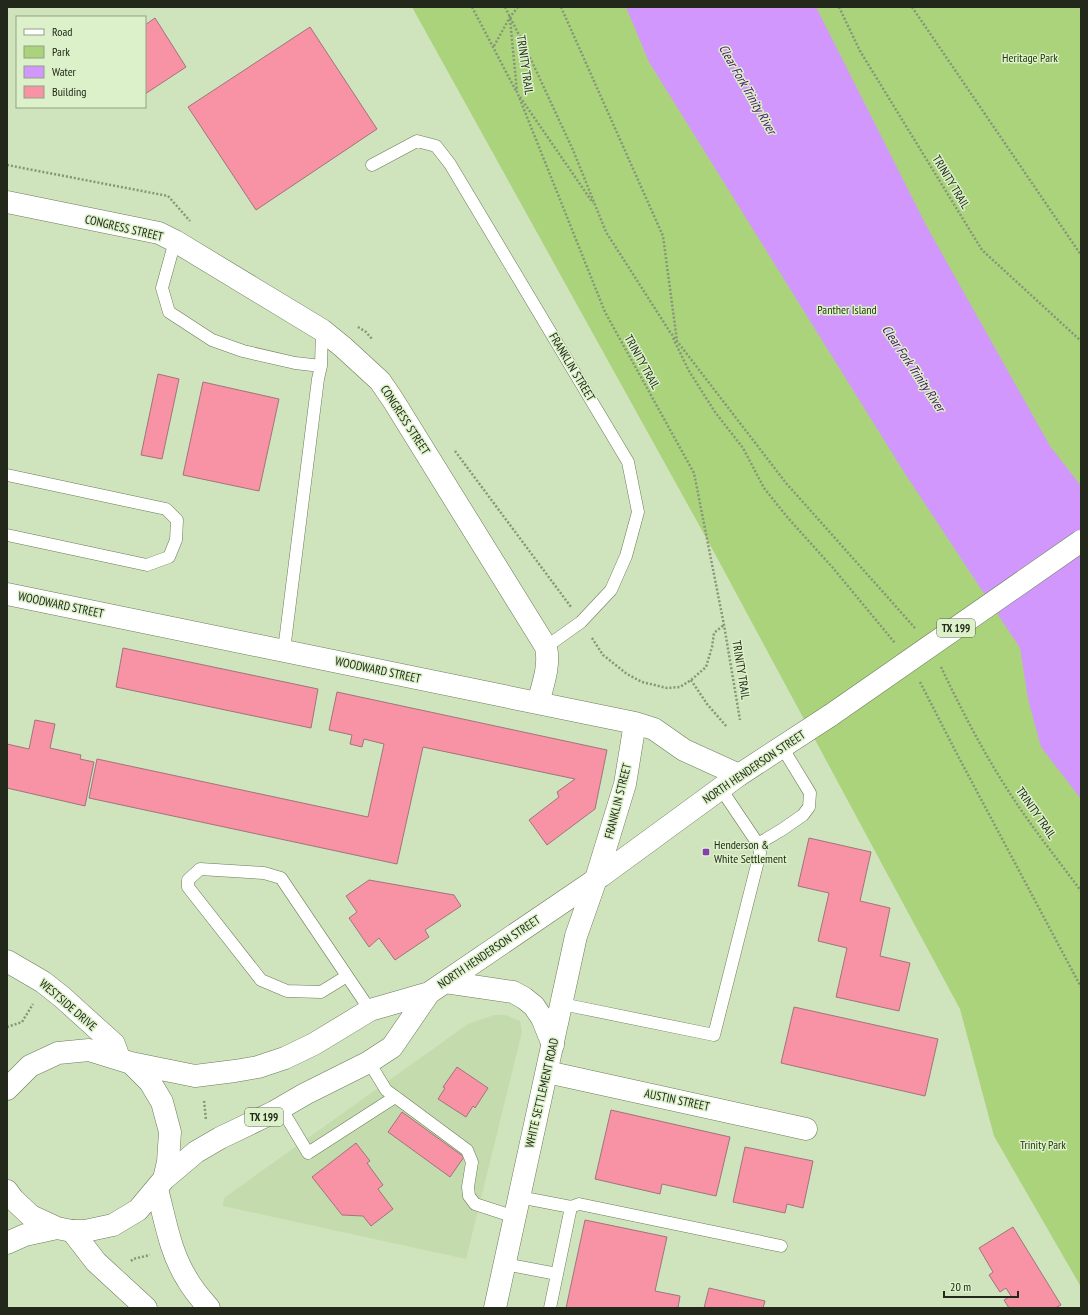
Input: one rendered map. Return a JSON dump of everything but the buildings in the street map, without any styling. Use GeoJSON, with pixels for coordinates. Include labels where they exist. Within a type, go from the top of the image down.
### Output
{"type":"FeatureCollection","features":[{"type":"Feature","properties":{"kind":"street","name":"CONGRESS STREET"},"geometry":{"type":"LineString","coordinates":[[7,202],[158,233],[175,241],[322,330],[344,346],[380,381],[393,400],[546,647],[548,657],[547,667],[538,702]]}},
{"type":"Feature","properties":{"kind":"street","name":"NORTH HENDERSON STREET"},"geometry":{"type":"LineString","coordinates":[[7,1089],[30,1066],[58,1053],[89,1050],[125,1061],[195,1076],[235,1072],[258,1067],[286,1058],[314,1044],[370,1010],[437,988],[596,879],[739,775],[831,715],[1081,541]]}},
{"type":"Feature","properties":{"kind":"street","name":"WOODWARD STREET"},"geometry":{"type":"LineString","coordinates":[[7,594],[635,723],[654,729],[684,750],[739,775]]}},
{"type":"Feature","properties":{"kind":"street","name":"FRANKLIN STREET"},"geometry":{"type":"LineString","coordinates":[[596,879],[625,784],[635,723]]}},
{"type":"Feature","properties":{"kind":"street","name":"WHITE SETTLEMENT ROAD"},"geometry":{"type":"LineString","coordinates":[[495,1308],[576,936],[596,879]]}},
{"type":"Feature","properties":{"kind":"street","name":"WESTSIDE DRIVE"},"geometry":{"type":"LineString","coordinates":[[7,961],[43,982],[62,997],[114,1044],[125,1061]]}},
{"type":"Feature","properties":{"kind":"street","name":"NORTH HENDERSON STREET"},"geometry":{"type":"LineString","coordinates":[[64,1230],[85,1231],[113,1225],[138,1210],[160,1184],[196,1152],[228,1133],[281,1108],[305,1094],[369,1062],[392,1047],[437,988]]}},
{"type":"Feature","properties":{"kind":"street"},"geometry":{"type":"LineString","coordinates":[[437,988],[512,992],[524,998],[534,1006],[542,1018],[553,1046]]}},
{"type":"Feature","properties":{"kind":"street"},"geometry":{"type":"LineString","coordinates":[[125,1061],[150,1082],[162,1102],[170,1132],[168,1162],[160,1184],[170,1240],[186,1279],[209,1308]]}},
{"type":"Feature","properties":{"kind":"street","name":"AUSTIN STREET"},"geometry":{"type":"LineString","coordinates":[[547,1072],[806,1129]]}},
{"type":"Feature","properties":{"kind":"street"},"geometry":{"type":"LineString","coordinates":[[7,1191],[13,1199],[31,1216],[64,1230],[146,1308]]}},
{"type":"Feature","properties":{"kind":"street"},"geometry":{"type":"LineString","coordinates":[[7,1243],[25,1235],[64,1230]]}},
{"type":"Feature","properties":{"kind":"lane","name":"FRANKLIN STREET"},"geometry":{"type":"LineString","coordinates":[[372,165],[417,141],[436,146],[454,170],[628,462],[638,512],[626,556],[611,590],[581,622],[546,647]]}},
{"type":"Feature","properties":{"kind":"lane"},"geometry":{"type":"LineString","coordinates":[[175,241],[162,288],[169,312],[212,340],[243,351],[295,363],[320,366]]}},
{"type":"Feature","properties":{"kind":"lane"},"geometry":{"type":"LineString","coordinates":[[284,650],[320,366],[322,330]]}},
{"type":"Feature","properties":{"kind":"lane"},"geometry":{"type":"LineString","coordinates":[[7,475],[166,509],[177,520],[176,540],[169,557],[147,565],[7,535]]}},
{"type":"Feature","properties":{"kind":"lane"},"geometry":{"type":"LineString","coordinates":[[758,844],[803,815],[809,807],[810,793],[782,747]]}},
{"type":"Feature","properties":{"kind":"lane"},"geometry":{"type":"LineString","coordinates":[[562,1004],[714,1035],[760,853],[758,844],[720,789]]}},
{"type":"Feature","properties":{"kind":"lane"},"geometry":{"type":"LineString","coordinates":[[347,976],[321,992],[287,991],[261,980],[188,887],[188,880],[200,869],[264,872],[281,878],[370,1010]]}},
{"type":"Feature","properties":{"kind":"lane"},"geometry":{"type":"LineString","coordinates":[[369,1062],[386,1090],[467,1150],[472,1162],[468,1187],[469,1196],[475,1204],[517,1207],[571,1207],[579,1204],[781,1246]]}},
{"type":"Feature","properties":{"kind":"lane"},"geometry":{"type":"LineString","coordinates":[[281,1108],[308,1153],[395,1097]]}},
{"type":"Feature","properties":{"kind":"lane"},"geometry":{"type":"LineString","coordinates":[[550,1308],[571,1207]]}},
{"type":"Feature","properties":{"kind":"lane"},"geometry":{"type":"LineString","coordinates":[[504,1264],[557,1274]]}},
{"type":"Feature","properties":{"kind":"path"},"geometry":{"type":"LineString","coordinates":[[472,7],[517,92],[596,207]]}},
{"type":"Feature","properties":{"kind":"path","name":"TRINITY TRAIL"},"geometry":{"type":"LineString","coordinates":[[505,7],[573,150],[606,232],[670,332],[786,482],[920,633]]}},
{"type":"Feature","properties":{"kind":"path"},"geometry":{"type":"LineString","coordinates":[[493,47],[510,17],[518,7]]}},
{"type":"Feature","properties":{"kind":"path","name":"TRINITY TRAIL"},"geometry":{"type":"LineString","coordinates":[[560,7],[663,236],[678,342]]}},
{"type":"Feature","properties":{"kind":"path","name":"TRINITY TRAIL"},"geometry":{"type":"LineString","coordinates":[[839,7],[860,51],[982,250],[1081,341]]}},
{"type":"Feature","properties":{"kind":"path"},"geometry":{"type":"LineString","coordinates":[[912,7],[1081,254]]}},
{"type":"Feature","properties":{"kind":"path","name":"TRINITY TRAIL"},"geometry":{"type":"LineString","coordinates":[[510,17],[517,92],[605,312],[694,473],[724,625],[740,720]]}},
{"type":"Feature","properties":{"kind":"path","name":"TRINITY TRAIL"},"geometry":{"type":"LineString","coordinates":[[940,664],[983,749],[1013,798],[1081,891]]}},
{"type":"Feature","properties":{"kind":"path"},"geometry":{"type":"LineString","coordinates":[[691,680],[707,704],[727,727]]}},
{"type":"Feature","properties":{"kind":"path"},"geometry":{"type":"LineString","coordinates":[[7,1027],[22,1022],[34,1002]]}},
{"type":"Feature","properties":{"kind":"path"},"geometry":{"type":"LineString","coordinates":[[204,1101],[205,1119],[209,1124]]}},
{"type":"Feature","properties":{"kind":"path"},"geometry":{"type":"LineString","coordinates":[[127,1264],[133,1259],[154,1254]]}},
{"type":"Feature","properties":{"kind":"shaded area"},"geometry":{"type":"Polygon","coordinates":[[[494,1015],[505,1015],[520,1021],[522,1032],[466,1259],[223,1206],[224,1198],[468,1024],[494,1015]]]}},
{"type":"Feature","properties":{"kind":"green space","name":"Panther Island"},"geometry":{"type":"Polygon","coordinates":[[[412,7],[1081,7],[1081,1287],[994,1136],[960,1009],[714,552],[412,7]]]}},
{"type":"Feature","properties":{"kind":"water","name":"Clear Fork Trinity River"},"geometry":{"type":"Polygon","coordinates":[[[626,7],[816,7],[927,227],[1050,446],[1081,486],[1081,799],[1041,747],[1028,699],[1020,648],[904,472],[649,62],[626,7]]]}},
{"type":"Feature","properties":{"kind":"place","name":"Henderson & White Settlement"},"geometry":{"type":"Point","coordinates":[706,852]}},
{"type":"Feature","properties":{"kind":"park label","name":"Heritage Park"},"geometry":{"type":"Point","coordinates":[1030,58]}},
{"type":"Feature","properties":{"kind":"park label","name":"Trinity Park"},"geometry":{"type":"Point","coordinates":[1043,1145]}}]}
